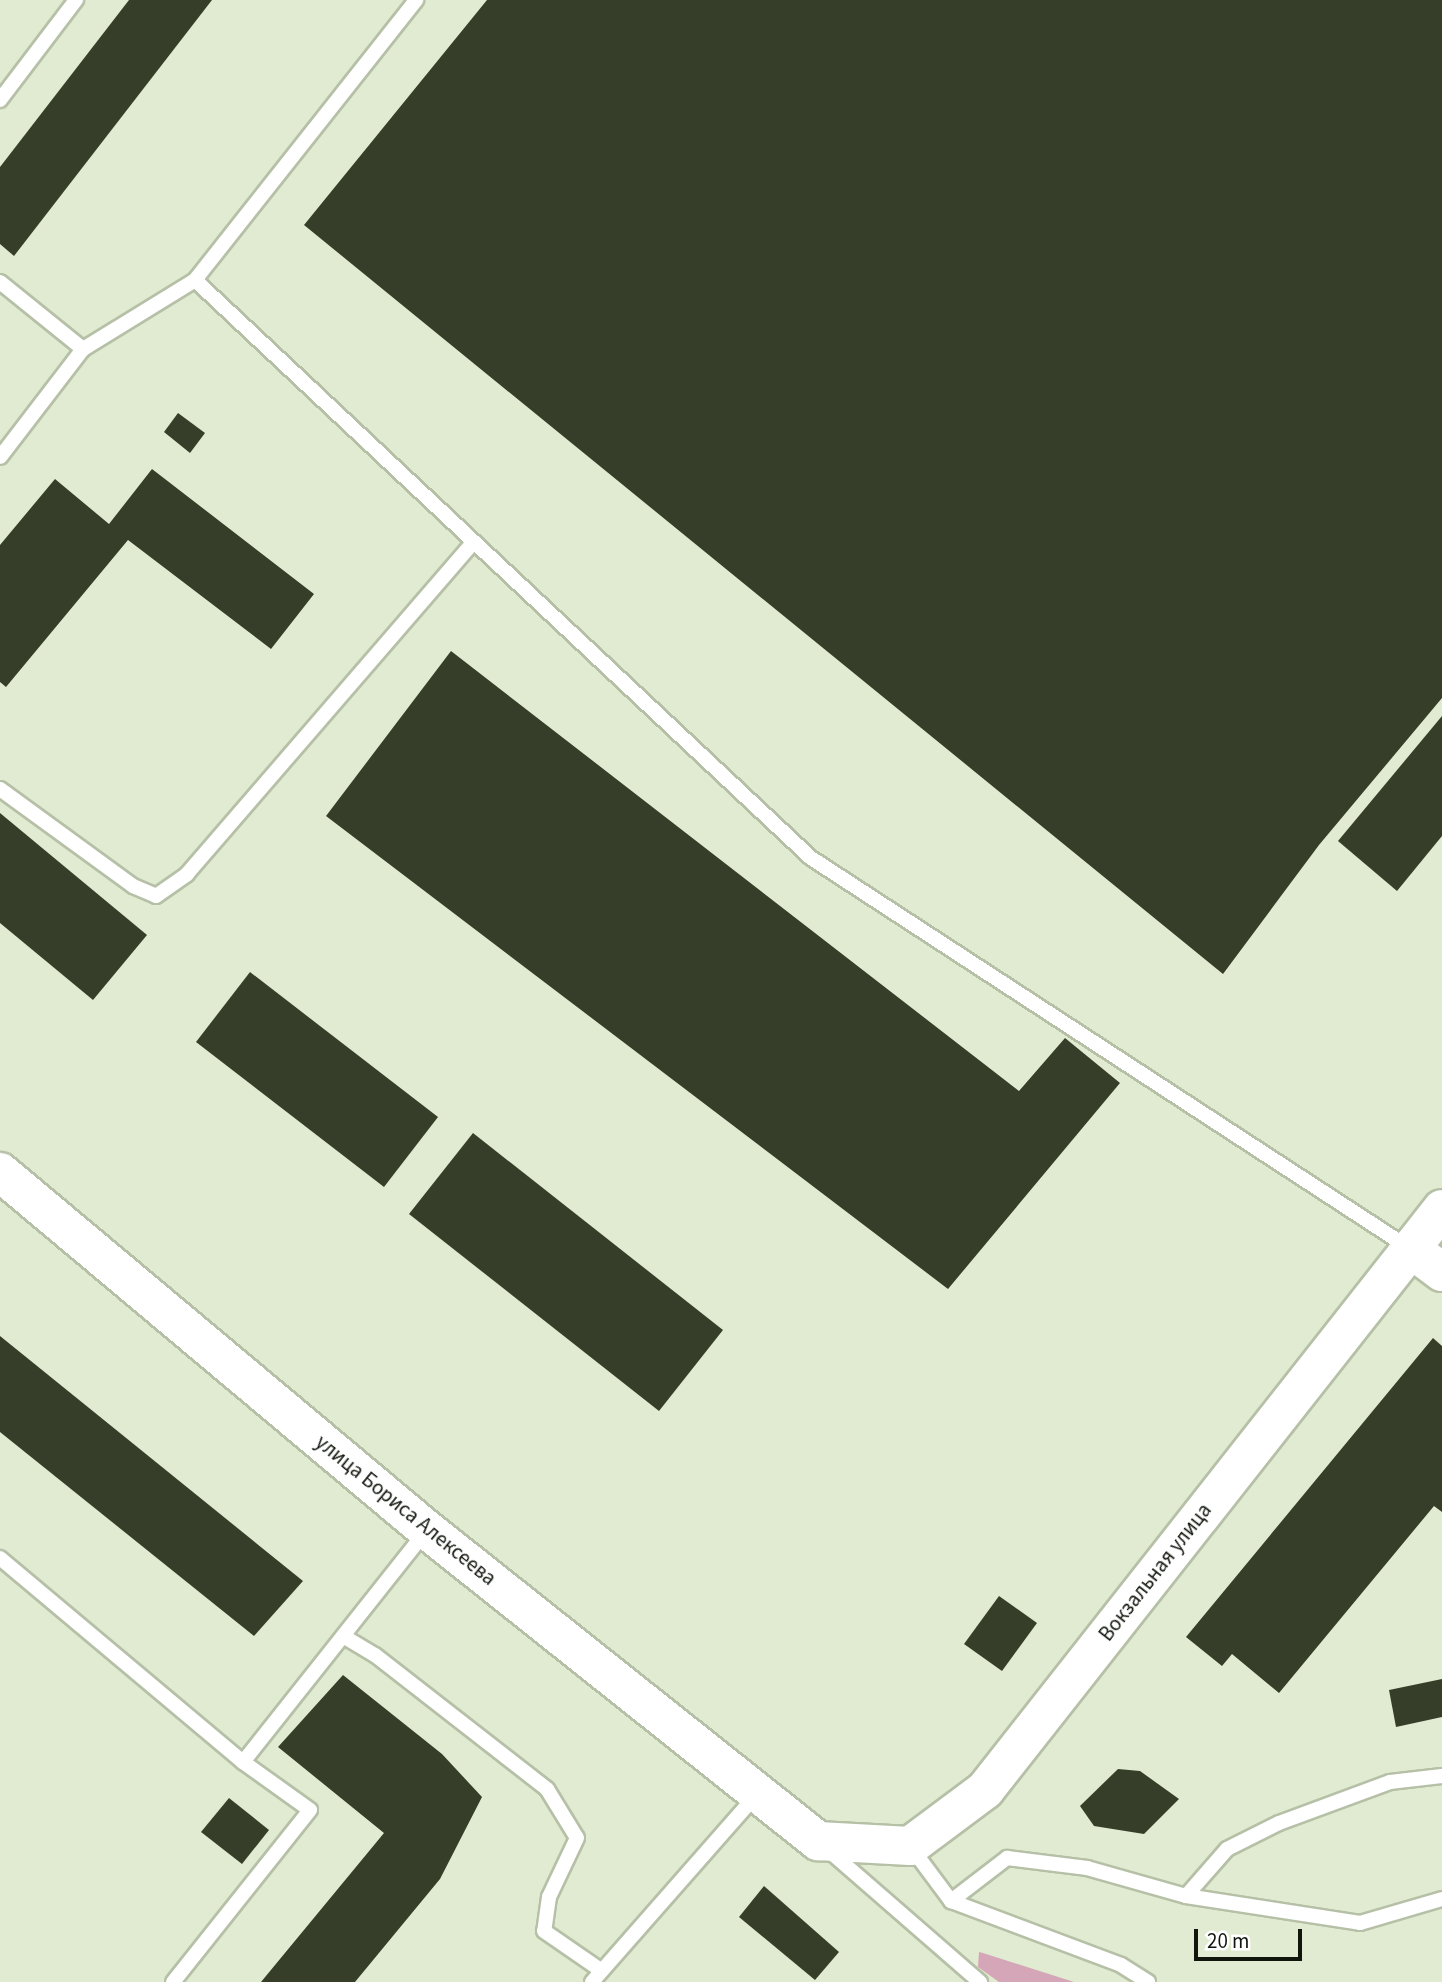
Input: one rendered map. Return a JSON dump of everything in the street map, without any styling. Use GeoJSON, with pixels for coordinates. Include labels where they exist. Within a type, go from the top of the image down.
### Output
{"type":"FeatureCollection","features":[{"type":"Feature","properties":{"kind":"main road","name":"улица Бориса Алексеева"},"geometry":{"type":"LineString","coordinates":[[0,1172],[427,1530],[818,1841]]}},
{"type":"Feature","properties":{"kind":"main road","name":"Вокзальная улица"},"geometry":{"type":"LineString","coordinates":[[910,1846],[985,1790],[1442,1209]]}},
{"type":"Feature","properties":{"kind":"main road"},"geometry":{"type":"LineString","coordinates":[[1410,1248],[1442,1272]]}},
{"type":"Feature","properties":{"kind":"main road"},"geometry":{"type":"LineString","coordinates":[[818,1841],[910,1846]]}},
{"type":"Feature","properties":{"kind":"lane"},"geometry":{"type":"LineString","coordinates":[[0,100],[76,0]]}},
{"type":"Feature","properties":{"kind":"lane"},"geometry":{"type":"LineString","coordinates":[[0,457],[83,349],[194,280],[416,0]]}},
{"type":"Feature","properties":{"kind":"lane"},"geometry":{"type":"LineString","coordinates":[[194,280],[811,858],[1410,1248]]}},
{"type":"Feature","properties":{"kind":"lane"},"geometry":{"type":"LineString","coordinates":[[0,282],[83,349]]}},
{"type":"Feature","properties":{"kind":"lane"},"geometry":{"type":"LineString","coordinates":[[0,789],[133,886],[156,896],[187,874],[473,543]]}},
{"type":"Feature","properties":{"kind":"lane"},"geometry":{"type":"LineString","coordinates":[[243,1762],[427,1530]]}},
{"type":"Feature","properties":{"kind":"lane"},"geometry":{"type":"LineString","coordinates":[[0,1558],[243,1762],[310,1810],[173,1982]]}},
{"type":"Feature","properties":{"kind":"lane"},"geometry":{"type":"LineString","coordinates":[[343,1636],[375,1655],[547,1789],[577,1838],[549,1897],[544,1931],[597,1976],[758,1793]]}},
{"type":"Feature","properties":{"kind":"lane"},"geometry":{"type":"LineString","coordinates":[[1186,1896],[1227,1849],[1279,1823],[1390,1782],[1442,1776]]}},
{"type":"Feature","properties":{"kind":"lane"},"geometry":{"type":"LineString","coordinates":[[818,1841],[980,1982]]}},
{"type":"Feature","properties":{"kind":"lane"},"geometry":{"type":"LineString","coordinates":[[910,1846],[951,1901],[1121,1965],[1148,1982]]}},
{"type":"Feature","properties":{"kind":"lane"},"geometry":{"type":"LineString","coordinates":[[951,1901],[1007,1858],[1087,1868],[1186,1896],[1360,1923],[1442,1899]]}},
{"type":"Feature","properties":{"kind":"shaded area"},"geometry":{"type":"Polygon","coordinates":[[[979,1952],[1074,1982],[999,1982],[978,1967],[979,1952]]]}},
{"type":"Feature","properties":{"kind":"building"},"geometry":{"type":"Polygon","coordinates":[[[129,0],[212,0],[14,256],[0,244],[0,167],[129,0]]]}},
{"type":"Feature","properties":{"kind":"building"},"geometry":{"type":"Polygon","coordinates":[[[487,0],[1442,0],[1442,698],[1319,845],[1223,974],[304,225],[487,0]]]}},
{"type":"Feature","properties":{"kind":"building"},"geometry":{"type":"Polygon","coordinates":[[[178,413],[205,433],[190,453],[164,432],[178,413]]]}},
{"type":"Feature","properties":{"kind":"building"},"geometry":{"type":"Polygon","coordinates":[[[152,469],[314,594],[271,649],[128,540],[6,687],[0,682],[0,545],[55,479],[109,524],[152,469]]]}},
{"type":"Feature","properties":{"kind":"building"},"geometry":{"type":"Polygon","coordinates":[[[451,651],[1019,1091],[1065,1038],[1120,1083],[948,1289],[326,816],[451,651]]]}},
{"type":"Feature","properties":{"kind":"building"},"geometry":{"type":"Polygon","coordinates":[[[1442,716],[1442,836],[1397,891],[1338,841],[1442,716]]]}},
{"type":"Feature","properties":{"kind":"building"},"geometry":{"type":"Polygon","coordinates":[[[0,813],[147,935],[93,1000],[0,923],[0,813]]]}},
{"type":"Feature","properties":{"kind":"building"},"geometry":{"type":"Polygon","coordinates":[[[250,972],[438,1117],[384,1187],[196,1042],[250,972]]]}},
{"type":"Feature","properties":{"kind":"building"},"geometry":{"type":"Polygon","coordinates":[[[473,1133],[723,1330],[659,1411],[409,1214],[473,1133]]]}},
{"type":"Feature","properties":{"kind":"building"},"geometry":{"type":"Polygon","coordinates":[[[0,1336],[303,1581],[254,1636],[0,1432],[0,1336]]]}},
{"type":"Feature","properties":{"kind":"building"},"geometry":{"type":"Polygon","coordinates":[[[1433,1338],[1442,1346],[1442,1512],[1434,1506],[1279,1693],[1232,1654],[1222,1666],[1186,1637],[1433,1338]]]}},
{"type":"Feature","properties":{"kind":"building"},"geometry":{"type":"Polygon","coordinates":[[[999,1596],[1037,1623],[1002,1671],[964,1644],[999,1596]]]}},
{"type":"Feature","properties":{"kind":"building"},"geometry":{"type":"Polygon","coordinates":[[[343,1675],[442,1754],[482,1797],[440,1879],[355,1982],[261,1982],[384,1833],[278,1747],[343,1675]]]}},
{"type":"Feature","properties":{"kind":"building"},"geometry":{"type":"Polygon","coordinates":[[[1442,1679],[1442,1717],[1396,1727],[1389,1690],[1442,1679]]]}},
{"type":"Feature","properties":{"kind":"building"},"geometry":{"type":"Polygon","coordinates":[[[1118,1769],[1140,1771],[1179,1799],[1144,1834],[1094,1826],[1080,1806],[1118,1769]]]}},
{"type":"Feature","properties":{"kind":"building"},"geometry":{"type":"Polygon","coordinates":[[[229,1798],[269,1830],[242,1864],[201,1832],[229,1798]]]}},
{"type":"Feature","properties":{"kind":"building"},"geometry":{"type":"Polygon","coordinates":[[[764,1886],[839,1952],[815,1980],[739,1917],[764,1886]]]}}]}
